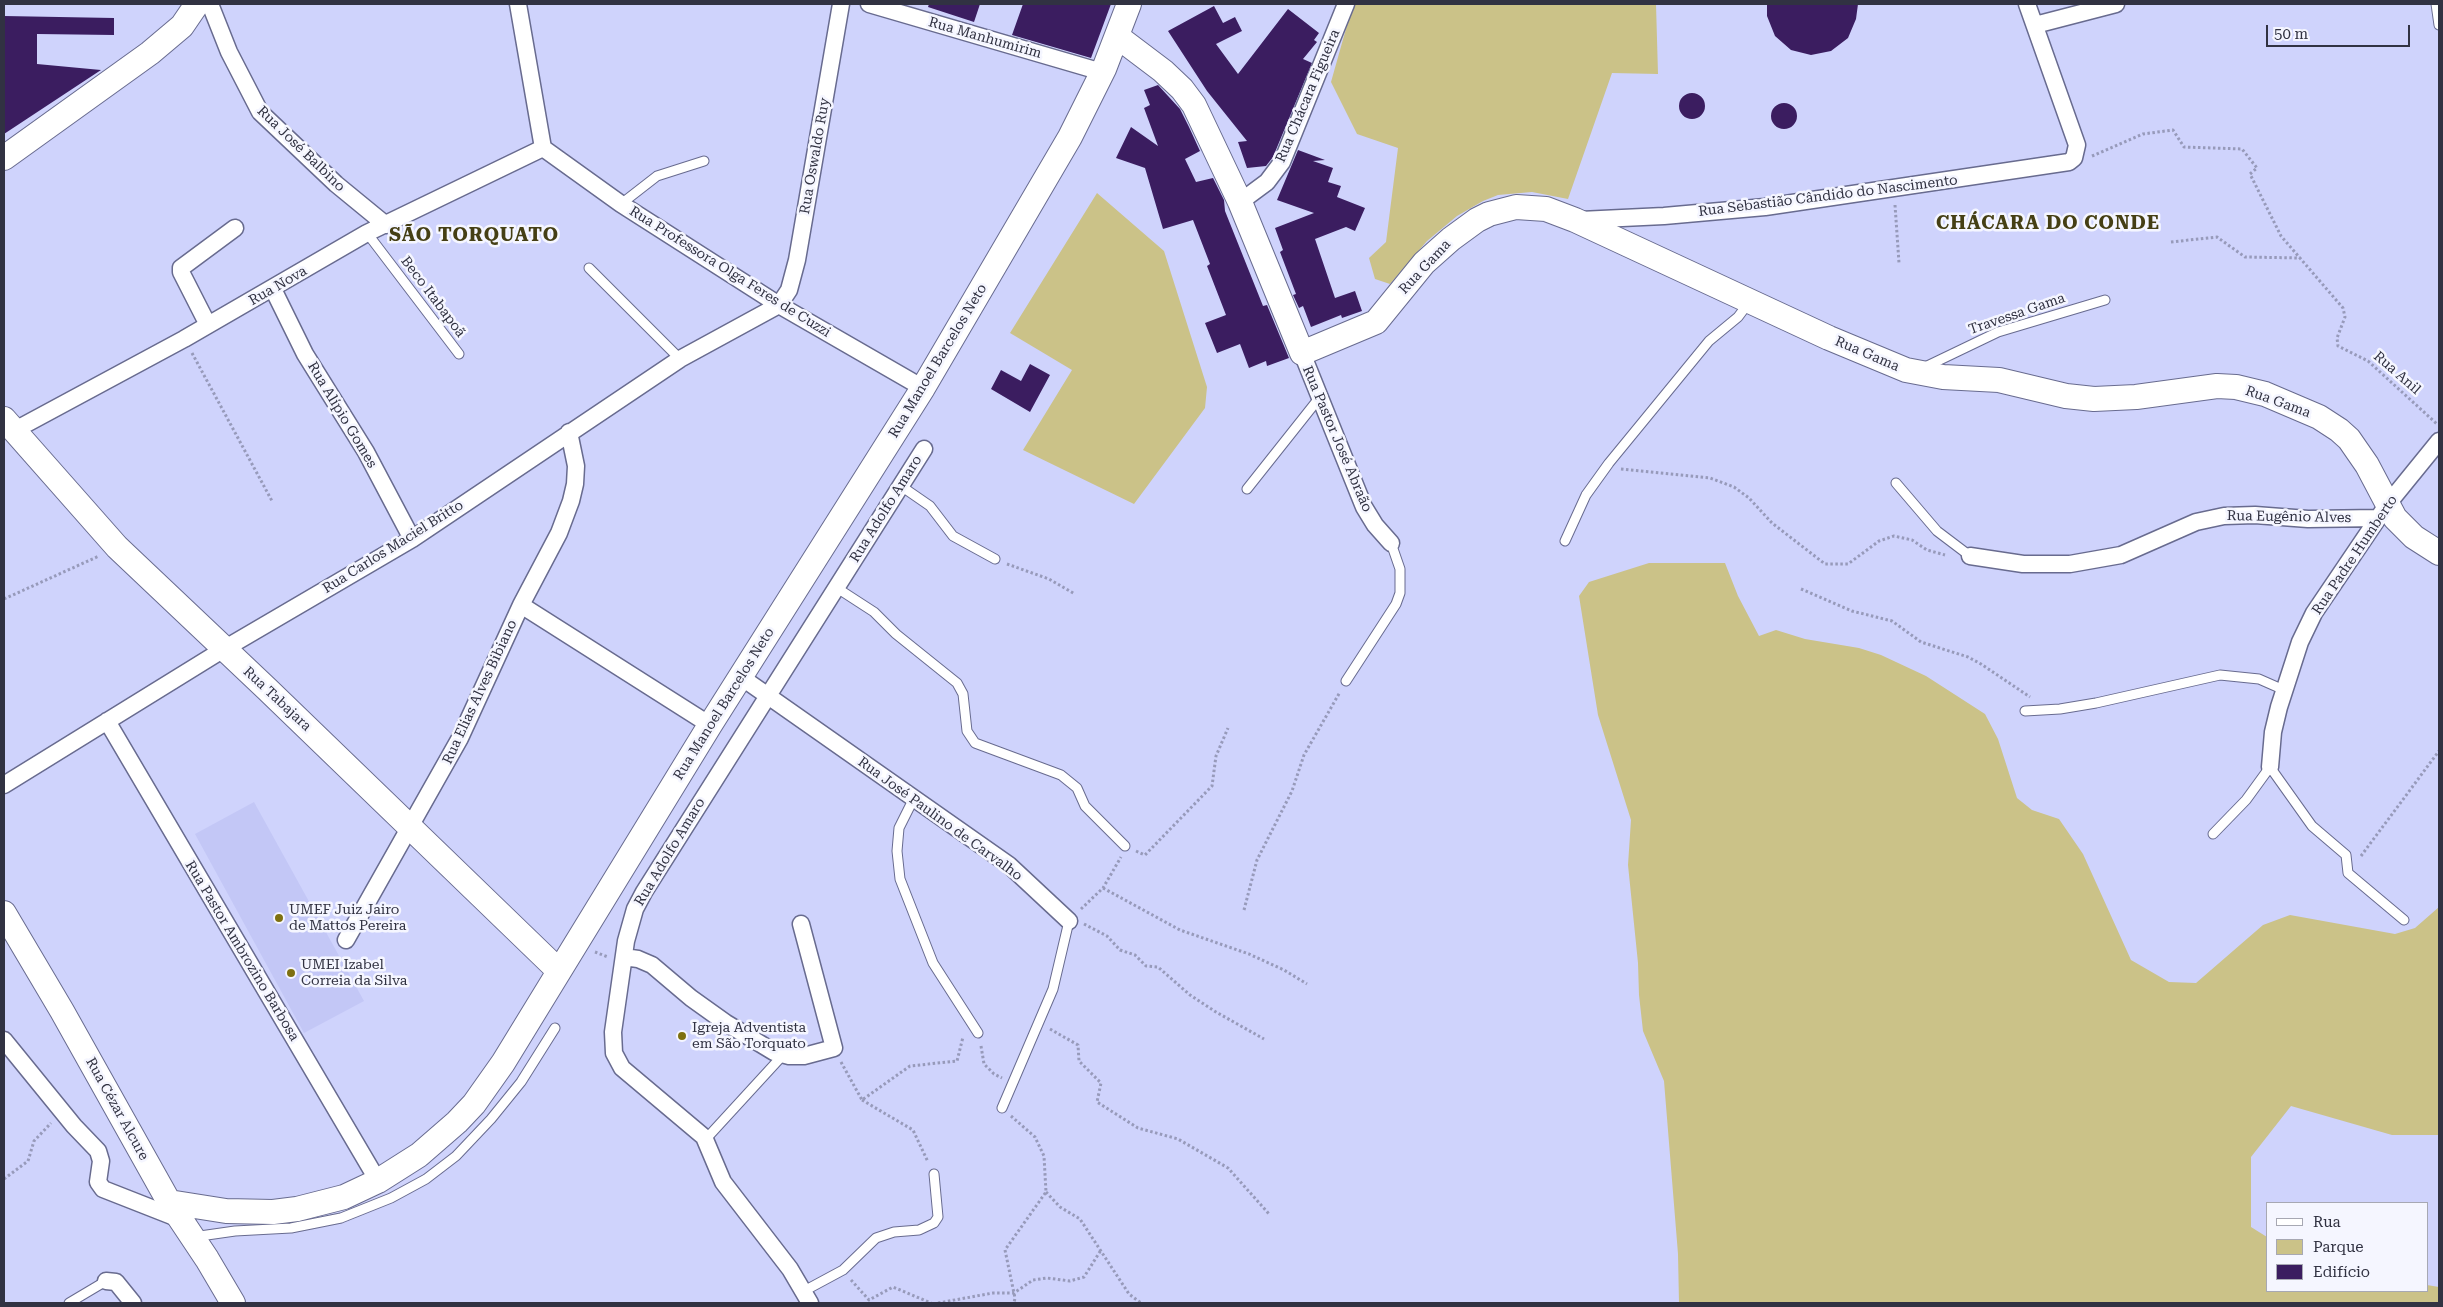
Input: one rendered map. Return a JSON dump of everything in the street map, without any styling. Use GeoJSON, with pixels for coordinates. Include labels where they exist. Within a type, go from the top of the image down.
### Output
{"type":"FeatureCollection","features":[{"type":"Feature","properties":{"kind":"street"},"geometry":{"type":"LineString","coordinates":[[4,158],[150,53],[182,26],[197,4]]}},
{"type":"Feature","properties":{"kind":"street","name":"Rua José Balbino"},"geometry":{"type":"LineString","coordinates":[[210,4],[228,52],[260,112],[336,184],[386,225]]}},
{"type":"Feature","properties":{"kind":"street"},"geometry":{"type":"LineString","coordinates":[[518,4],[543,148]]}},
{"type":"Feature","properties":{"kind":"street","name":"Rua Oswaldo Ruy"},"geometry":{"type":"LineString","coordinates":[[779,305],[787,295],[794,271],[841,4]]}},
{"type":"Feature","properties":{"kind":"street","name":"Rua Manhumirim"},"geometry":{"type":"LineString","coordinates":[[868,4],[1102,72]]}},
{"type":"Feature","properties":{"kind":"street","name":"Rua Manoel Barcelos Neto"},"geometry":{"type":"LineString","coordinates":[[4,1040],[63,1113],[101,1155],[98,1182],[102,1189],[181,1220],[226,1211],[273,1212],[321,1204],[344,1197],[378,1181],[408,1163],[439,1140],[474,1104],[503,1063],[710,725],[923,388],[1070,137],[1118,37],[1129,4]]}},
{"type":"Feature","properties":{"kind":"street","name":"Rua Chácara Figueira"},"geometry":{"type":"LineString","coordinates":[[1240,202],[1267,182],[1282,162],[1346,4]]}},
{"type":"Feature","properties":{"kind":"street"},"geometry":{"type":"LineString","coordinates":[[2027,4],[2075,141],[2076,154]]}},
{"type":"Feature","properties":{"kind":"street"},"geometry":{"type":"LineString","coordinates":[[2035,25],[2106,5]]}},
{"type":"Feature","properties":{"kind":"street","name":"Rua Pastor José Abraão"},"geometry":{"type":"LineString","coordinates":[[1118,37],[1163,71],[1182,89],[1194,105],[1240,202],[1364,507],[1375,525],[1391,543]]}},
{"type":"Feature","properties":{"kind":"street","name":"Rua Nova"},"geometry":{"type":"LineString","coordinates":[[9,424],[184,339],[367,233],[543,148]]}},
{"type":"Feature","properties":{"kind":"street","name":"Rua Professora Olga Feres de Cuzzi"},"geometry":{"type":"LineString","coordinates":[[543,148],[621,204],[779,305],[923,388]]}},
{"type":"Feature","properties":{"kind":"street","name":"Rua Sebastião Cândido do Nascimento"},"geometry":{"type":"LineString","coordinates":[[1575,220],[1664,216],[1765,207],[2065,164],[2072,160],[2076,154]]}},
{"type":"Feature","properties":{"kind":"street","name":"Rua Gama"},"geometry":{"type":"LineString","coordinates":[[1302,354],[1376,322],[1437,251],[1466,228],[1489,214],[1516,207],[1531,207],[1560,213],[1837,342],[1914,372],[1942,377],[1999,380],[2066,396],[2094,399],[2136,397],[2217,386],[2250,389],[2319,417],[2339,430],[2349,440],[2366,465],[2382,512],[2395,518],[2414,536],[2439,553]]}},
{"type":"Feature","properties":{"kind":"street"},"geometry":{"type":"LineString","coordinates":[[208,325],[181,272],[181,268],[235,228]]}},
{"type":"Feature","properties":{"kind":"street"},"geometry":{"type":"LineString","coordinates":[[794,271],[794,293],[805,320]]}},
{"type":"Feature","properties":{"kind":"street","name":"Rua Alípio Gomes"},"geometry":{"type":"LineString","coordinates":[[273,289],[305,354],[366,452],[412,539]]}},
{"type":"Feature","properties":{"kind":"street","name":"Rua Carlos Maciel Britto"},"geometry":{"type":"LineString","coordinates":[[4,785],[224,650],[412,539],[680,359],[779,305]]}},
{"type":"Feature","properties":{"kind":"street","name":"Rua Tabajara"},"geometry":{"type":"LineString","coordinates":[[9,424],[117,547],[410,826],[559,972]]}},
{"type":"Feature","properties":{"kind":"street","name":"Rua Elias Alves Bibiano"},"geometry":{"type":"LineString","coordinates":[[346,940],[464,732],[520,605],[548,558],[571,501],[576,466],[569,432]]}},
{"type":"Feature","properties":{"kind":"street","name":"Rua Padre Humberto"},"geometry":{"type":"LineString","coordinates":[[2270,767],[2275,720],[2300,642],[2314,613],[2382,512],[2439,441]]}},
{"type":"Feature","properties":{"kind":"street","name":"Rua Adolfo Amaro"},"geometry":{"type":"LineString","coordinates":[[807,1297],[790,1269],[729,1191],[716,1168],[706,1140],[699,1130],[628,1075],[617,1061],[612,1042],[630,924],[644,892],[924,449]]}},
{"type":"Feature","properties":{"kind":"street","name":"Rua Eugênio Alves"},"geometry":{"type":"LineString","coordinates":[[1970,556],[2023,564],[2070,564],[2122,555],[2196,522],[2224,516],[2255,515],[2308,519],[2382,512]]}},
{"type":"Feature","properties":{"kind":"street"},"geometry":{"type":"LineString","coordinates":[[520,605],[710,725]]}},
{"type":"Feature","properties":{"kind":"street","name":"Rua José Paulino de Carvalho"},"geometry":{"type":"LineString","coordinates":[[741,677],[1009,866],[1071,919]]}},
{"type":"Feature","properties":{"kind":"street","name":"Rua Pastor Ambrozino Barbosa"},"geometry":{"type":"LineString","coordinates":[[107,721],[378,1181]]}},
{"type":"Feature","properties":{"kind":"street","name":"Rua Cézar Alcure"},"geometry":{"type":"LineString","coordinates":[[4,913],[181,1220],[234,1303]]}},
{"type":"Feature","properties":{"kind":"street"},"geometry":{"type":"LineString","coordinates":[[624,956],[652,965],[726,1024],[783,1055],[804,1056],[834,1048],[801,924]]}},
{"type":"Feature","properties":{"kind":"street"},"geometry":{"type":"LineString","coordinates":[[106,1281],[116,1282],[133,1303]]}},
{"type":"Feature","properties":{"kind":"lane"},"geometry":{"type":"LineString","coordinates":[[2436,4],[2439,25]]}},
{"type":"Feature","properties":{"kind":"lane"},"geometry":{"type":"LineString","coordinates":[[621,204],[657,176],[704,161]]}},
{"type":"Feature","properties":{"kind":"lane","name":"Beco Itabapoã"},"geometry":{"type":"LineString","coordinates":[[367,233],[459,354]]}},
{"type":"Feature","properties":{"kind":"lane"},"geometry":{"type":"LineString","coordinates":[[589,268],[680,359]]}},
{"type":"Feature","properties":{"kind":"lane","name":"Travessa Gama"},"geometry":{"type":"LineString","coordinates":[[1914,372],[1998,332],[2105,300]]}},
{"type":"Feature","properties":{"kind":"lane"},"geometry":{"type":"LineString","coordinates":[[1565,541],[1586,495],[1605,468],[1709,341],[1738,317],[1750,301]]}},
{"type":"Feature","properties":{"kind":"lane"},"geometry":{"type":"LineString","coordinates":[[1247,489],[1320,397]]}},
{"type":"Feature","properties":{"kind":"lane"},"geometry":{"type":"LineString","coordinates":[[1896,483],[1937,532],[1970,556]]}},
{"type":"Feature","properties":{"kind":"lane"},"geometry":{"type":"LineString","coordinates":[[901,486],[930,506],[953,536],[995,559]]}},
{"type":"Feature","properties":{"kind":"lane","name":"Rua Pastor José Abraão"},"geometry":{"type":"LineString","coordinates":[[1346,681],[1396,604],[1400,593],[1400,569],[1391,543]]}},
{"type":"Feature","properties":{"kind":"lane"},"geometry":{"type":"LineString","coordinates":[[836,588],[874,612],[896,634],[957,683],[963,694],[967,731],[975,743],[1061,775],[1078,788],[1085,806],[1125,846]]}},
{"type":"Feature","properties":{"kind":"lane"},"geometry":{"type":"LineString","coordinates":[[2025,711],[2096,703],[2220,675],[2258,679],[2284,690]]}},
{"type":"Feature","properties":{"kind":"lane"},"geometry":{"type":"LineString","coordinates":[[2213,834],[2246,800],[2270,767],[2312,826],[2346,855],[2348,873],[2404,920]]}},
{"type":"Feature","properties":{"kind":"lane"},"geometry":{"type":"LineString","coordinates":[[914,798],[899,828],[897,851],[900,878],[933,963],[978,1033]]}},
{"type":"Feature","properties":{"kind":"lane"},"geometry":{"type":"LineString","coordinates":[[1002,1108],[1011,1082],[1053,989],[1071,919]]}},
{"type":"Feature","properties":{"kind":"lane","name":"Rua Manoel Barcelos Neto"},"geometry":{"type":"LineString","coordinates":[[181,1220],[235,1231],[291,1228],[341,1218],[391,1198],[426,1179],[456,1156],[491,1119],[521,1082],[555,1028]]}},
{"type":"Feature","properties":{"kind":"lane"},"geometry":{"type":"LineString","coordinates":[[706,1140],[783,1055]]}},
{"type":"Feature","properties":{"kind":"lane"},"geometry":{"type":"LineString","coordinates":[[807,1297],[843,1270],[876,1238],[894,1232],[918,1230],[934,1223],[938,1217],[934,1174]]}},
{"type":"Feature","properties":{"kind":"lane"},"geometry":{"type":"LineString","coordinates":[[69,1303],[106,1281]]}},
{"type":"Feature","properties":{"kind":"path"},"geometry":{"type":"LineString","coordinates":[[2076,154],[2088,157],[2143,134],[2173,130],[2184,147],[2242,150],[2257,168],[2250,174],[2275,225],[2287,243],[2302,259]]}},
{"type":"Feature","properties":{"kind":"path"},"geometry":{"type":"LineString","coordinates":[[1894,189],[1899,263]]}},
{"type":"Feature","properties":{"kind":"path"},"geometry":{"type":"LineString","coordinates":[[2171,242],[2214,237],[2220,239],[2245,257],[2302,259]]}},
{"type":"Feature","properties":{"kind":"path","name":"Rua Anil"},"geometry":{"type":"LineString","coordinates":[[2302,259],[2343,308],[2345,317],[2337,338],[2337,344],[2368,361],[2439,426]]}},
{"type":"Feature","properties":{"kind":"path"},"geometry":{"type":"LineString","coordinates":[[184,339],[272,501]]}},
{"type":"Feature","properties":{"kind":"path"},"geometry":{"type":"LineString","coordinates":[[1605,468],[1710,478],[1734,487],[1749,498],[1772,523],[1825,564],[1840,566],[1848,564],[1855,561],[1879,541],[1894,536],[1912,540],[1934,553],[1970,556]]}},
{"type":"Feature","properties":{"kind":"path"},"geometry":{"type":"LineString","coordinates":[[4,599],[117,547]]}},
{"type":"Feature","properties":{"kind":"path"},"geometry":{"type":"LineString","coordinates":[[995,559],[1049,579],[1075,594]]}},
{"type":"Feature","properties":{"kind":"path"},"geometry":{"type":"LineString","coordinates":[[1801,588],[1852,611],[1892,621],[1921,642],[1968,657],[2023,691],[2043,710]]}},
{"type":"Feature","properties":{"kind":"path"},"geometry":{"type":"LineString","coordinates":[[1244,910],[1257,860],[1292,791],[1304,755],[1346,681]]}},
{"type":"Feature","properties":{"kind":"path"},"geometry":{"type":"LineString","coordinates":[[1228,728],[1216,756],[1212,786],[1145,855],[1125,846],[1104,888],[1071,919],[1107,936],[1120,950],[1135,955],[1146,966],[1158,967],[1190,995],[1264,1039]]}},
{"type":"Feature","properties":{"kind":"path"},"geometry":{"type":"LineString","coordinates":[[2348,873],[2439,751]]}},
{"type":"Feature","properties":{"kind":"path"},"geometry":{"type":"LineString","coordinates":[[1104,888],[1180,930],[1249,954],[1284,970],[1307,984]]}},
{"type":"Feature","properties":{"kind":"path"},"geometry":{"type":"LineString","coordinates":[[862,1100],[910,1066],[957,1061],[968,1018]]}},
{"type":"Feature","properties":{"kind":"path"},"geometry":{"type":"LineString","coordinates":[[1038,1022],[1078,1045],[1079,1061],[1101,1084],[1098,1102],[1138,1128],[1178,1139],[1228,1168],[1270,1215]]}},
{"type":"Feature","properties":{"kind":"path"},"geometry":{"type":"LineString","coordinates":[[978,1033],[984,1064],[994,1074],[1011,1082]]}},
{"type":"Feature","properties":{"kind":"path"},"geometry":{"type":"LineString","coordinates":[[834,1048],[862,1100],[912,1130],[934,1174]]}},
{"type":"Feature","properties":{"kind":"path"},"geometry":{"type":"LineString","coordinates":[[1002,1108],[1035,1137],[1044,1156],[1046,1192],[1060,1208],[1080,1219],[1129,1294],[1141,1303]]}},
{"type":"Feature","properties":{"kind":"path"},"geometry":{"type":"LineString","coordinates":[[4,1179],[28,1161],[34,1141],[63,1113]]}},
{"type":"Feature","properties":{"kind":"path"},"geometry":{"type":"LineString","coordinates":[[1014,1303],[1014,1294],[1005,1250],[1046,1192]]}},
{"type":"Feature","properties":{"kind":"path"},"geometry":{"type":"LineString","coordinates":[[938,1303],[993,1293],[1014,1294],[1032,1280],[1047,1278],[1070,1281],[1084,1277],[1101,1250]]}},
{"type":"Feature","properties":{"kind":"path"},"geometry":{"type":"LineString","coordinates":[[843,1270],[869,1300],[892,1287],[931,1303]]}},
{"type":"Feature","properties":{"kind":"shaded area","name":"UMEF Juiz Jairo de Mattos Pereira"},"geometry":{"type":"Polygon","coordinates":[[[254,802],[364,1001],[304,1033],[195,834],[254,802]]]}},
{"type":"Feature","properties":{"kind":"green space"},"geometry":{"type":"Polygon","coordinates":[[[1353,4],[1656,4],[1658,74],[1612,73],[1568,199],[1532,192],[1498,195],[1483,201],[1457,216],[1427,241],[1390,284],[1375,279],[1369,258],[1386,242],[1398,148],[1357,134],[1331,82],[1353,4]]]}},
{"type":"Feature","properties":{"kind":"green space"},"geometry":{"type":"Polygon","coordinates":[[[1097,193],[1164,251],[1207,387],[1205,408],[1134,504],[1023,450],[1072,370],[1010,333],[1097,193]]]}},
{"type":"Feature","properties":{"kind":"green space"},"geometry":{"type":"Polygon","coordinates":[[[1649,563],[1725,563],[1738,596],[1759,636],[1776,630],[1805,639],[1859,648],[1881,655],[1926,676],[1985,714],[1998,739],[2017,798],[2032,810],[2059,819],[2083,854],[2131,960],[2169,982],[2196,983],[2263,925],[2290,915],[2395,934],[2415,928],[2439,907],[2439,1135],[2392,1135],[2291,1106],[2251,1157],[2251,1227],[2266,1236],[2266,1292],[2428,1292],[2428,1285],[2439,1287],[2439,1303],[1679,1303],[1678,1254],[1664,1081],[1643,1031],[1628,865],[1631,820],[1598,715],[1579,596],[1589,582],[1649,563]]]}},
{"type":"Feature","properties":{"kind":"building"},"geometry":{"type":"Polygon","coordinates":[[[929,4],[980,4],[974,22],[928,7],[929,4]]]}},
{"type":"Feature","properties":{"kind":"building"},"geometry":{"type":"Polygon","coordinates":[[[1023,4],[1111,4],[1091,58],[1012,35],[1023,4]]]}},
{"type":"Feature","properties":{"kind":"building"},"geometry":{"type":"Polygon","coordinates":[[[1767,4],[1858,4],[1856,19],[1848,38],[1831,51],[1811,55],[1791,50],[1775,36],[1767,16],[1767,4]]]}},
{"type":"Feature","properties":{"kind":"building"},"geometry":{"type":"Polygon","coordinates":[[[1214,6],[1223,23],[1235,17],[1242,31],[1216,44],[1238,74],[1288,9],[1319,33],[1314,40],[1317,42],[1303,59],[1312,63],[1273,157],[1266,166],[1247,168],[1238,142],[1247,141],[1207,91],[1168,31],[1214,6]]]}},
{"type":"Feature","properties":{"kind":"building"},"geometry":{"type":"Polygon","coordinates":[[[4,16],[114,18],[114,35],[37,34],[37,64],[101,70],[4,134],[4,16]]]}},
{"type":"Feature","properties":{"kind":"building"},"geometry":{"type":"Polygon","coordinates":[[[1158,85],[1180,109],[1189,127],[1200,151],[1185,159],[1196,182],[1213,178],[1224,200],[1225,211],[1263,306],[1267,305],[1289,358],[1267,366],[1266,361],[1249,368],[1240,344],[1217,353],[1205,323],[1226,315],[1207,266],[1210,264],[1193,220],[1163,229],[1145,168],[1116,158],[1131,127],[1158,146],[1144,108],[1150,105],[1144,90],[1158,85]]]}},
{"type":"Feature","properties":{"kind":"building"},"geometry":{"type":"Polygon","coordinates":[[[1692,93],[1701,97],[1705,106],[1701,115],[1692,119],[1683,115],[1679,106],[1683,97],[1692,93]]]}},
{"type":"Feature","properties":{"kind":"building"},"geometry":{"type":"Polygon","coordinates":[[[1784,103],[1793,107],[1797,116],[1793,125],[1784,129],[1775,125],[1771,116],[1775,107],[1784,103]]]}},
{"type":"Feature","properties":{"kind":"building"},"geometry":{"type":"Polygon","coordinates":[[[1298,150],[1325,160],[1313,161],[1333,168],[1328,182],[1341,186],[1337,197],[1365,208],[1355,231],[1346,227],[1315,239],[1335,298],[1355,291],[1362,311],[1342,318],[1341,315],[1311,327],[1303,306],[1299,308],[1293,295],[1296,294],[1280,252],[1283,250],[1275,228],[1314,213],[1277,200],[1298,150]]]}},
{"type":"Feature","properties":{"kind":"building"},"geometry":{"type":"Polygon","coordinates":[[[1030,364],[1050,375],[1030,412],[991,389],[1001,370],[1021,381],[1030,364]]]}},
{"type":"Feature","properties":{"kind":"place","name":"UMEF Juiz Jairo de Mattos Pereira"},"geometry":{"type":"Point","coordinates":[279,918]}},
{"type":"Feature","properties":{"kind":"place","name":"UMEI Izabel Correia da Silva"},"geometry":{"type":"Point","coordinates":[291,973]}},
{"type":"Feature","properties":{"kind":"place","name":"Igreja Adventista em São Torquato"},"geometry":{"type":"Point","coordinates":[682,1036]}},
{"type":"Feature","properties":{"kind":"district","name":"CHÁCARA DO CONDE"},"geometry":{"type":"Point","coordinates":[2048,223]}},
{"type":"Feature","properties":{"kind":"district","name":"SÃO TORQUATO"},"geometry":{"type":"Point","coordinates":[474,235]}}]}
